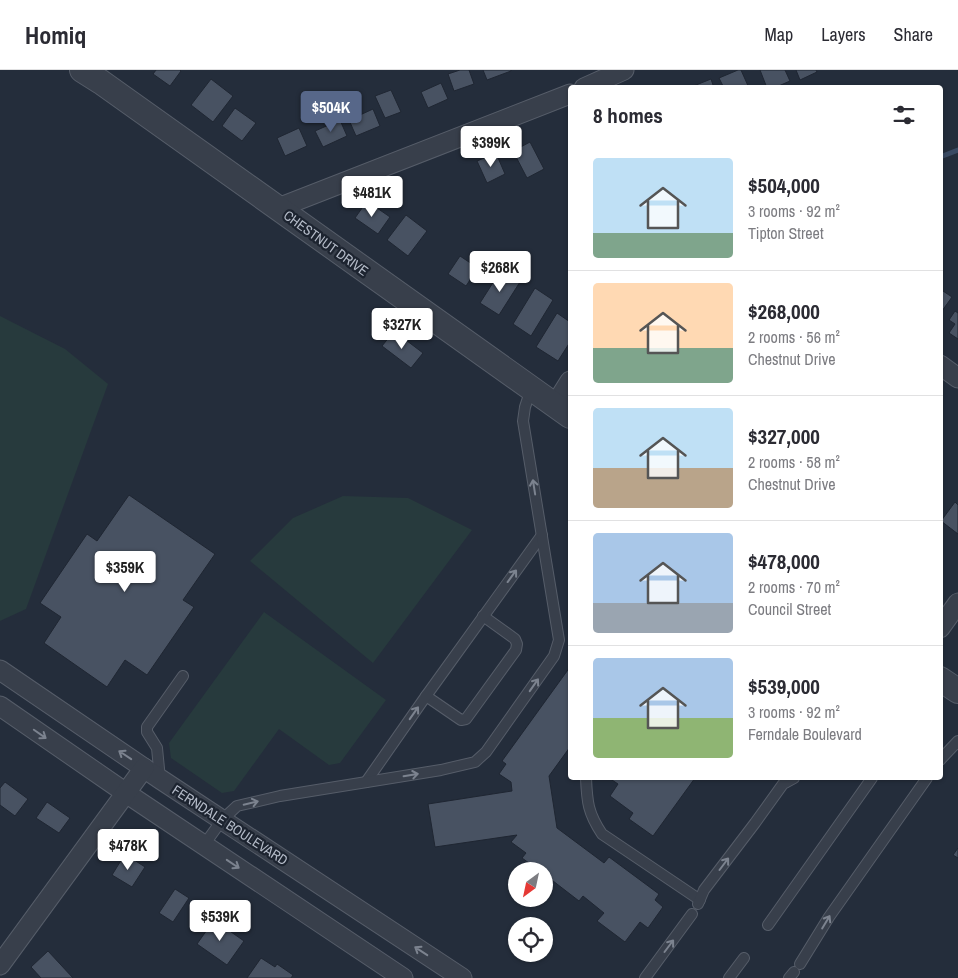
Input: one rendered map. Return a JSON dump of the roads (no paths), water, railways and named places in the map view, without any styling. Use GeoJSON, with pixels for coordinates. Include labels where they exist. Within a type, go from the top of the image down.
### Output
{"type":"FeatureCollection","features":[{"type":"Feature","properties":{"kind":"street"},"geometry":{"type":"LineString","coordinates":[[591,85],[624,70]]}},
{"type":"Feature","properties":{"kind":"street","name":"CHESTNUT DRIVE"},"geometry":{"type":"LineString","coordinates":[[95,74],[278,208],[562,411]]}},
{"type":"Feature","properties":{"kind":"street"},"geometry":{"type":"LineString","coordinates":[[278,208],[566,100]]}},
{"type":"Feature","properties":{"kind":"street"},"geometry":{"type":"LineString","coordinates":[[943,367],[958,378]]}},
{"type":"Feature","properties":{"kind":"street"},"geometry":{"type":"LineString","coordinates":[[562,411],[568,388]]}},
{"type":"Feature","properties":{"kind":"street"},"geometry":{"type":"LineString","coordinates":[[943,624],[958,603]]}},
{"type":"Feature","properties":{"kind":"street","name":"FERNDALE BOULEVARD"},"geometry":{"type":"LineString","coordinates":[[0,670],[160,779],[462,978]]}},
{"type":"Feature","properties":{"kind":"street"},"geometry":{"type":"LineString","coordinates":[[0,706],[126,793],[403,978]]}},
{"type":"Feature","properties":{"kind":"street"},"geometry":{"type":"LineString","coordinates":[[0,965],[144,768]]}},
{"type":"Feature","properties":{"kind":"lane"},"geometry":{"type":"LineString","coordinates":[[204,845],[222,820],[237,806],[280,796],[441,770],[475,762],[486,752],[504,728],[554,656],[559,640],[523,421],[531,389]]}},
{"type":"Feature","properties":{"kind":"lane"},"geometry":{"type":"LineString","coordinates":[[366,782],[542,535]]}},
{"type":"Feature","properties":{"kind":"lane"},"geometry":{"type":"LineString","coordinates":[[426,696],[461,720],[466,719],[516,650],[518,644],[515,639],[484,616]]}},
{"type":"Feature","properties":{"kind":"lane"},"geometry":{"type":"LineString","coordinates":[[160,779],[157,748],[147,732],[147,727],[183,676]]}},
{"type":"Feature","properties":{"kind":"lane"},"geometry":{"type":"LineString","coordinates":[[943,757],[958,741]]}},
{"type":"Feature","properties":{"kind":"lane"},"geometry":{"type":"LineString","coordinates":[[586,780],[586,794],[591,818],[602,834],[698,902],[704,890],[785,780]]}},
{"type":"Feature","properties":{"kind":"lane"},"geometry":{"type":"LineString","coordinates":[[768,925],[871,780]]}},
{"type":"Feature","properties":{"kind":"lane"},"geometry":{"type":"LineString","coordinates":[[794,971],[829,917],[926,780]]}},
{"type":"Feature","properties":{"kind":"lane"},"geometry":{"type":"LineString","coordinates":[[645,978],[692,914]]}},
{"type":"Feature","properties":{"kind":"lane"},"geometry":{"type":"LineString","coordinates":[[729,978],[744,958]]}},
{"type":"Feature","properties":{"kind":"waterway"},"geometry":{"type":"LineString","coordinates":[[943,156],[958,150]]}}]}
